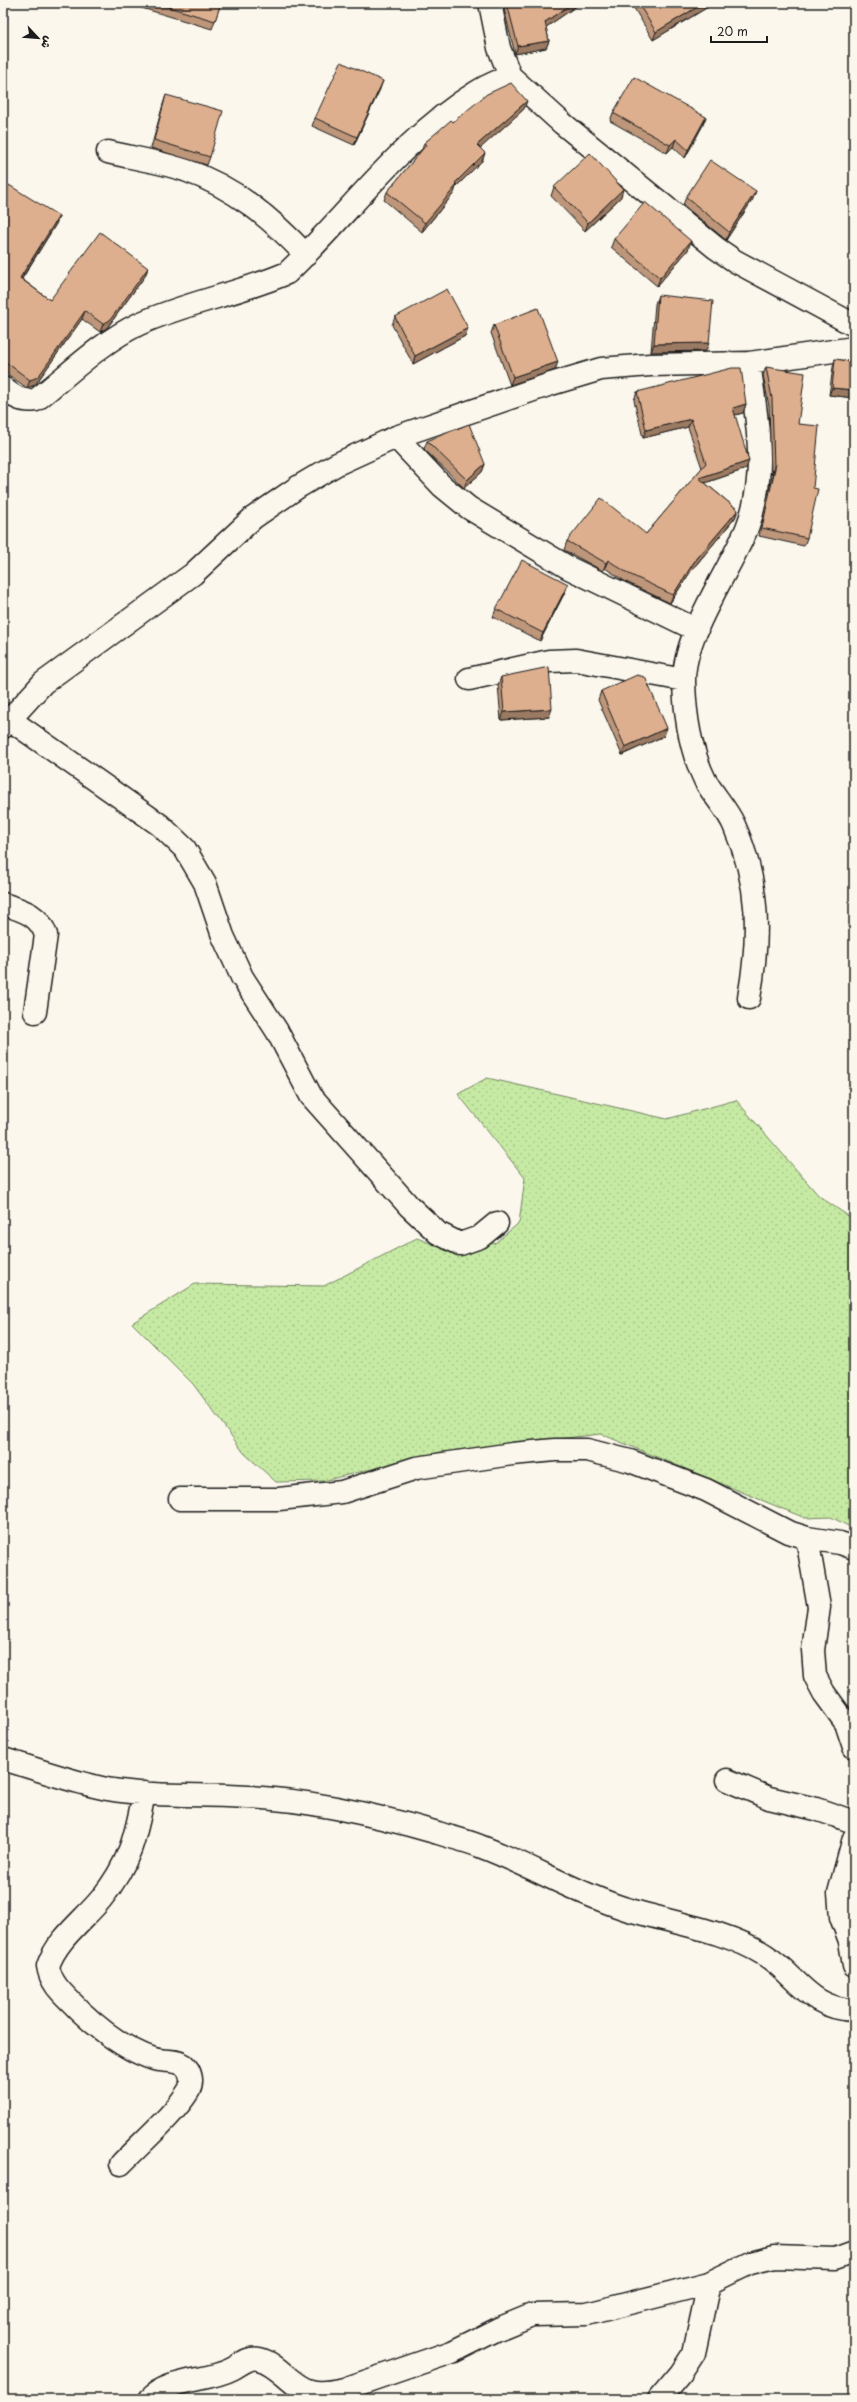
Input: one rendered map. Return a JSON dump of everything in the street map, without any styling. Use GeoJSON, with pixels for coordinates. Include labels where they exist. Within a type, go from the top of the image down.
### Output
{"type":"FeatureCollection","features":[{"type":"Feature","properties":{"kind":"street"},"geometry":{"type":"LineString","coordinates":[[490,3],[499,48],[510,76],[562,123],[716,248],[736,261],[854,325]]}},
{"type":"Feature","properties":{"kind":"street"},"geometry":{"type":"LineString","coordinates":[[3,388],[16,399],[27,401],[36,400],[108,344],[138,325],[169,312],[265,283],[287,273],[418,137],[478,91],[510,76]]}},
{"type":"Feature","properties":{"kind":"street"},"geometry":{"type":"LineString","coordinates":[[108,152],[185,170],[213,182],[234,193],[276,224],[306,255]]}},
{"type":"Feature","properties":{"kind":"street"},"geometry":{"type":"LineString","coordinates":[[498,1223],[480,1237],[460,1244],[438,1233],[409,1206],[311,1096],[277,1031],[242,977],[223,936],[205,884],[185,849],[160,825],[6,723],[43,683],[192,574],[253,518],[298,487],[337,464],[396,437],[551,384],[601,369],[650,365],[749,363],[854,348]]}},
{"type":"Feature","properties":{"kind":"street"},"geometry":{"type":"LineString","coordinates":[[749,363],[761,458],[757,489],[747,527],[697,630],[687,659],[684,680],[686,715],[695,756],[705,780],[733,824],[755,894],[757,957],[749,998]]}},
{"type":"Feature","properties":{"kind":"street"},"geometry":{"type":"LineString","coordinates":[[396,437],[442,486],[469,508],[569,568],[697,630]]}},
{"type":"Feature","properties":{"kind":"street"},"geometry":{"type":"LineString","coordinates":[[469,679],[549,661],[576,660],[684,680]]}},
{"type":"Feature","properties":{"kind":"street"},"geometry":{"type":"LineString","coordinates":[[3,904],[23,910],[35,917],[42,923],[46,935],[35,1012]]}},
{"type":"Feature","properties":{"kind":"street"},"geometry":{"type":"LineString","coordinates":[[180,1499],[279,1499],[342,1492],[416,1468],[519,1453],[555,1450],[587,1450],[630,1461],[706,1490],[788,1532],[807,1538],[840,1543],[854,1548]]}},
{"type":"Feature","properties":{"kind":"street"},"geometry":{"type":"LineString","coordinates":[[807,1538],[819,1607],[813,1650],[815,1676],[824,1693],[846,1723],[854,1747]]}},
{"type":"Feature","properties":{"kind":"street"},"geometry":{"type":"LineString","coordinates":[[3,1759],[108,1789],[144,1793],[296,1800],[407,1824],[481,1846],[564,1885],[622,1908],[745,1944],[776,1964],[798,1986],[820,2002],[840,2010],[854,2010]]}},
{"type":"Feature","properties":{"kind":"street"},"geometry":{"type":"LineString","coordinates":[[727,1780],[769,1798],[816,1809],[854,1822]]}},
{"type":"Feature","properties":{"kind":"street"},"geometry":{"type":"LineString","coordinates":[[121,2164],[178,2104],[189,2089],[191,2079],[189,2071],[184,2065],[175,2062],[156,2060],[131,2050],[108,2035],[56,1987],[50,1975],[48,1966],[66,1937],[101,1899],[130,1855],[136,1835],[144,1793]]}},
{"type":"Feature","properties":{"kind":"street"},"geometry":{"type":"LineString","coordinates":[[854,1838],[839,1893],[841,1918],[852,1939],[854,1966]]}},
{"type":"Feature","properties":{"kind":"street"},"geometry":{"type":"LineString","coordinates":[[149,2399],[162,2389],[217,2375],[249,2359],[257,2358],[267,2362],[301,2388],[309,2391],[328,2392],[344,2389],[452,2352],[498,2329],[532,2315],[586,2314],[709,2283],[750,2263],[774,2256],[835,2259],[854,2252]]}},
{"type":"Feature","properties":{"kind":"street"},"geometry":{"type":"LineString","coordinates":[[659,2399],[694,2353],[709,2283]]}},
{"type":"Feature","properties":{"kind":"green space"},"geometry":{"type":"Polygon","coordinates":[[[487,1078],[667,1119],[736,1100],[819,1196],[854,1220],[854,1529],[831,1517],[805,1518],[601,1434],[440,1452],[323,1481],[276,1482],[244,1453],[193,1384],[132,1323],[195,1284],[324,1286],[417,1238],[453,1252],[495,1243],[519,1223],[525,1178],[458,1094],[487,1078]]]}},
{"type":"Feature","properties":{"kind":"building"},"geometry":{"type":"Polygon","coordinates":[[[155,3],[221,3],[215,21],[155,3]]]}},
{"type":"Feature","properties":{"kind":"building"},"geometry":{"type":"Polygon","coordinates":[[[507,3],[573,3],[545,22],[549,41],[518,46],[507,3]]]}},
{"type":"Feature","properties":{"kind":"building"},"geometry":{"type":"Polygon","coordinates":[[[638,3],[704,3],[656,32],[638,3]]]}},
{"type":"Feature","properties":{"kind":"building"},"geometry":{"type":"Polygon","coordinates":[[[341,62],[383,81],[357,137],[315,118],[341,62]]]}},
{"type":"Feature","properties":{"kind":"building"},"geometry":{"type":"Polygon","coordinates":[[[634,77],[706,117],[688,150],[676,139],[670,145],[613,113],[634,77]]]}},
{"type":"Feature","properties":{"kind":"building"},"geometry":{"type":"Polygon","coordinates":[[[511,83],[527,101],[477,145],[485,153],[455,183],[457,185],[425,223],[387,192],[426,145],[424,143],[451,120],[453,122],[487,94],[511,83]]]}},
{"type":"Feature","properties":{"kind":"building"},"geometry":{"type":"Polygon","coordinates":[[[166,95],[223,111],[210,157],[154,140],[166,95]]]}},
{"type":"Feature","properties":{"kind":"building"},"geometry":{"type":"Polygon","coordinates":[[[590,153],[623,189],[588,223],[554,187],[590,153]]]}},
{"type":"Feature","properties":{"kind":"building"},"geometry":{"type":"Polygon","coordinates":[[[710,160],[756,191],[729,232],[686,197],[710,160]]]}},
{"type":"Feature","properties":{"kind":"building"},"geometry":{"type":"Polygon","coordinates":[[[9,185],[59,216],[20,278],[50,300],[100,232],[148,268],[110,320],[103,324],[85,311],[38,377],[30,380],[3,360],[3,195],[9,185]]]}},
{"type":"Feature","properties":{"kind":"building"},"geometry":{"type":"Polygon","coordinates":[[[645,202],[691,241],[660,278],[614,239],[645,202]]]}},
{"type":"Feature","properties":{"kind":"building"},"geometry":{"type":"Polygon","coordinates":[[[447,289],[468,328],[415,356],[395,317],[447,289]]]}},
{"type":"Feature","properties":{"kind":"building"},"geometry":{"type":"Polygon","coordinates":[[[658,295],[713,301],[709,343],[654,344],[658,295]]]}},
{"type":"Feature","properties":{"kind":"building"},"geometry":{"type":"Polygon","coordinates":[[[538,308],[558,362],[513,377],[494,325],[538,308]]]}},
{"type":"Feature","properties":{"kind":"building"},"geometry":{"type":"Polygon","coordinates":[[[835,359],[854,362],[854,390],[832,388],[835,359]]]}},
{"type":"Feature","properties":{"kind":"building"},"geometry":{"type":"Polygon","coordinates":[[[766,367],[805,373],[798,424],[819,426],[813,488],[818,489],[807,538],[762,528],[776,464],[774,467],[772,398],[766,367]]]}},
{"type":"Feature","properties":{"kind":"building"},"geometry":{"type":"Polygon","coordinates":[[[732,368],[741,368],[746,404],[733,408],[749,461],[699,478],[738,510],[694,562],[673,595],[629,574],[608,560],[606,563],[567,541],[601,498],[646,534],[706,463],[691,419],[646,430],[637,392],[732,368]]]}},
{"type":"Feature","properties":{"kind":"building"},"geometry":{"type":"Polygon","coordinates":[[[469,424],[485,464],[467,480],[427,441],[469,424]]]}},
{"type":"Feature","properties":{"kind":"building"},"geometry":{"type":"Polygon","coordinates":[[[522,560],[568,584],[543,633],[496,609],[522,560]]]}},
{"type":"Feature","properties":{"kind":"building"},"geometry":{"type":"Polygon","coordinates":[[[549,667],[552,709],[504,712],[501,677],[549,667]]]}},
{"type":"Feature","properties":{"kind":"building"},"geometry":{"type":"Polygon","coordinates":[[[637,675],[645,677],[667,728],[625,747],[601,691],[637,675]]]}}]}
